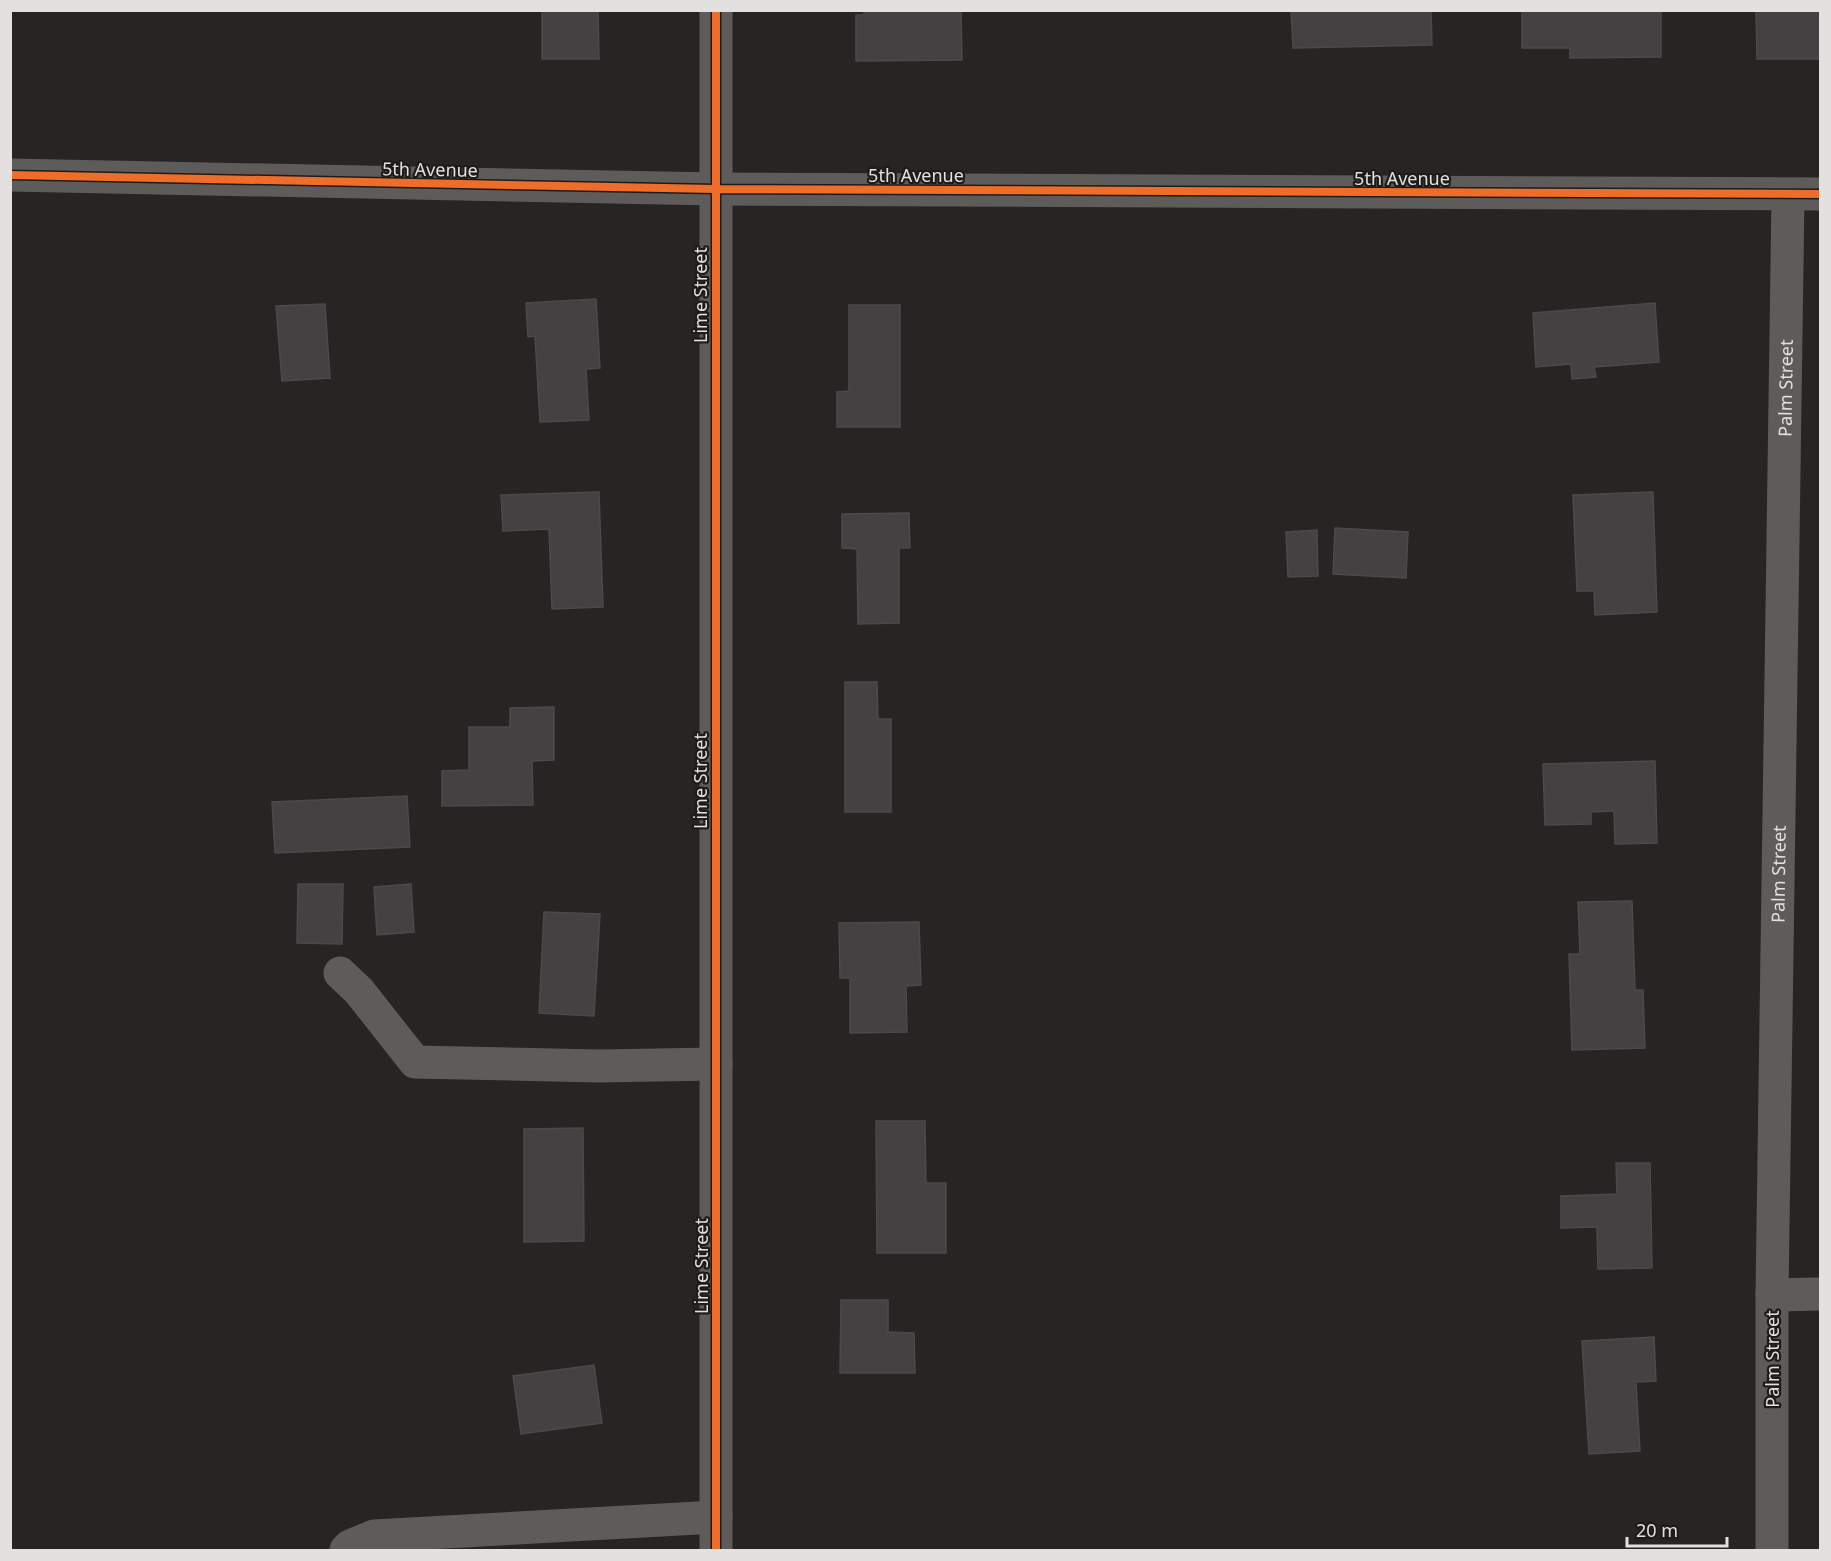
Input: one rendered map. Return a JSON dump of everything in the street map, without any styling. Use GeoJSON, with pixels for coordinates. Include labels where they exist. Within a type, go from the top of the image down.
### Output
{"type":"FeatureCollection","features":[{"type":"Feature","properties":{"kind":"street","name":"Lime Street"},"geometry":{"type":"LineString","coordinates":[[716,10],[716,1551]]}},
{"type":"Feature","properties":{"kind":"street","name":"5th Avenue"},"geometry":{"type":"LineString","coordinates":[[10,175],[715,189],[1788,196],[1821,194]]}},
{"type":"Feature","properties":{"kind":"street","name":"Palm Street"},"geometry":{"type":"LineString","coordinates":[[1772,1551],[1772,1295],[1788,196]]}},
{"type":"Feature","properties":{"kind":"street"},"geometry":{"type":"LineString","coordinates":[[340,973],[359,991],[415,1062],[599,1066],[716,1064]]}},
{"type":"Feature","properties":{"kind":"street"},"geometry":{"type":"LineString","coordinates":[[1772,1295],[1821,1294]]}},
{"type":"Feature","properties":{"kind":"street"},"geometry":{"type":"LineString","coordinates":[[346,1551],[350,1546],[374,1536],[716,1517]]}},
{"type":"Feature","properties":{"kind":"building"},"geometry":{"type":"Polygon","coordinates":[[[542,10],[598,10],[599,59],[542,59],[542,10]]]}},
{"type":"Feature","properties":{"kind":"building"},"geometry":{"type":"Polygon","coordinates":[[[864,10],[961,10],[962,60],[856,61],[856,15],[864,15],[864,10]]]}},
{"type":"Feature","properties":{"kind":"building"},"geometry":{"type":"Polygon","coordinates":[[[1291,10],[1431,10],[1432,45],[1293,48],[1291,10]]]}},
{"type":"Feature","properties":{"kind":"building"},"geometry":{"type":"Polygon","coordinates":[[[1522,10],[1661,10],[1661,57],[1570,58],[1570,48],[1522,48],[1522,10]]]}},
{"type":"Feature","properties":{"kind":"building"},"geometry":{"type":"Polygon","coordinates":[[[1756,10],[1820,10],[1820,59],[1757,59],[1756,10]]]}},
{"type":"Feature","properties":{"kind":"building"},"geometry":{"type":"Polygon","coordinates":[[[596,299],[600,368],[586,369],[589,420],[540,422],[535,336],[528,337],[526,303],[596,299]]]}},
{"type":"Feature","properties":{"kind":"building"},"geometry":{"type":"Polygon","coordinates":[[[1655,303],[1659,362],[1594,367],[1596,377],[1572,379],[1571,364],[1536,367],[1533,313],[1655,303]]]}},
{"type":"Feature","properties":{"kind":"building"},"geometry":{"type":"Polygon","coordinates":[[[325,304],[330,378],[282,381],[276,306],[325,304]]]}},
{"type":"Feature","properties":{"kind":"building"},"geometry":{"type":"Polygon","coordinates":[[[849,305],[900,305],[900,427],[837,427],[837,392],[849,391],[849,305]]]}},
{"type":"Feature","properties":{"kind":"building"},"geometry":{"type":"Polygon","coordinates":[[[599,492],[603,607],[552,609],[549,529],[503,531],[501,495],[599,492]]]}},
{"type":"Feature","properties":{"kind":"building"},"geometry":{"type":"Polygon","coordinates":[[[1653,492],[1657,612],[1595,615],[1594,591],[1577,591],[1573,495],[1653,492]]]}},
{"type":"Feature","properties":{"kind":"building"},"geometry":{"type":"Polygon","coordinates":[[[909,513],[910,548],[899,548],[899,623],[858,624],[857,549],[842,548],[842,514],[909,513]]]}},
{"type":"Feature","properties":{"kind":"building"},"geometry":{"type":"Polygon","coordinates":[[[1335,528],[1408,532],[1406,578],[1333,574],[1335,528]]]}},
{"type":"Feature","properties":{"kind":"building"},"geometry":{"type":"Polygon","coordinates":[[[1317,530],[1318,576],[1288,577],[1286,532],[1317,530]]]}},
{"type":"Feature","properties":{"kind":"building"},"geometry":{"type":"Polygon","coordinates":[[[845,682],[877,682],[878,719],[891,719],[891,812],[845,812],[845,682]]]}},
{"type":"Feature","properties":{"kind":"building"},"geometry":{"type":"Polygon","coordinates":[[[554,707],[554,760],[532,761],[533,805],[442,806],[442,771],[469,770],[469,727],[510,727],[510,708],[554,707]]]}},
{"type":"Feature","properties":{"kind":"building"},"geometry":{"type":"Polygon","coordinates":[[[1655,761],[1657,843],[1615,844],[1614,811],[1591,812],[1591,824],[1545,825],[1543,764],[1655,761]]]}},
{"type":"Feature","properties":{"kind":"building"},"geometry":{"type":"Polygon","coordinates":[[[407,796],[410,847],[275,853],[272,802],[407,796]]]}},
{"type":"Feature","properties":{"kind":"building"},"geometry":{"type":"Polygon","coordinates":[[[298,884],[343,884],[342,944],[297,943],[298,884]]]}},
{"type":"Feature","properties":{"kind":"building"},"geometry":{"type":"Polygon","coordinates":[[[411,884],[414,932],[377,935],[374,887],[411,884]]]}},
{"type":"Feature","properties":{"kind":"building"},"geometry":{"type":"Polygon","coordinates":[[[1632,901],[1635,990],[1643,990],[1645,1048],[1572,1050],[1569,954],[1580,954],[1578,902],[1632,901]]]}},
{"type":"Feature","properties":{"kind":"building"},"geometry":{"type":"Polygon","coordinates":[[[544,912],[600,914],[594,1016],[539,1013],[544,912]]]}},
{"type":"Feature","properties":{"kind":"building"},"geometry":{"type":"Polygon","coordinates":[[[919,922],[921,985],[906,986],[907,1032],[850,1033],[850,978],[840,978],[839,923],[919,922]]]}},
{"type":"Feature","properties":{"kind":"building"},"geometry":{"type":"Polygon","coordinates":[[[876,1121],[925,1121],[926,1183],[946,1183],[946,1253],[877,1253],[876,1121]]]}},
{"type":"Feature","properties":{"kind":"building"},"geometry":{"type":"Polygon","coordinates":[[[583,1128],[584,1241],[524,1242],[524,1129],[583,1128]]]}},
{"type":"Feature","properties":{"kind":"building"},"geometry":{"type":"Polygon","coordinates":[[[1616,1163],[1650,1163],[1652,1268],[1598,1269],[1597,1227],[1561,1228],[1561,1196],[1617,1194],[1616,1163]]]}},
{"type":"Feature","properties":{"kind":"building"},"geometry":{"type":"Polygon","coordinates":[[[841,1300],[888,1300],[888,1332],[914,1333],[915,1373],[840,1373],[841,1300]]]}},
{"type":"Feature","properties":{"kind":"building"},"geometry":{"type":"Polygon","coordinates":[[[1654,1337],[1656,1381],[1636,1382],[1640,1451],[1589,1454],[1582,1341],[1654,1337]]]}},
{"type":"Feature","properties":{"kind":"building"},"geometry":{"type":"Polygon","coordinates":[[[594,1365],[602,1423],[521,1434],[513,1376],[594,1365]]]}},
{"type":"Feature","properties":{"kind":"cycle path"},"geometry":{"type":"LineString","coordinates":[[716,10],[716,1550]]}},
{"type":"Feature","properties":{"kind":"cycle path"},"geometry":{"type":"LineString","coordinates":[[10,175],[715,189],[1820,194]]}}]}
